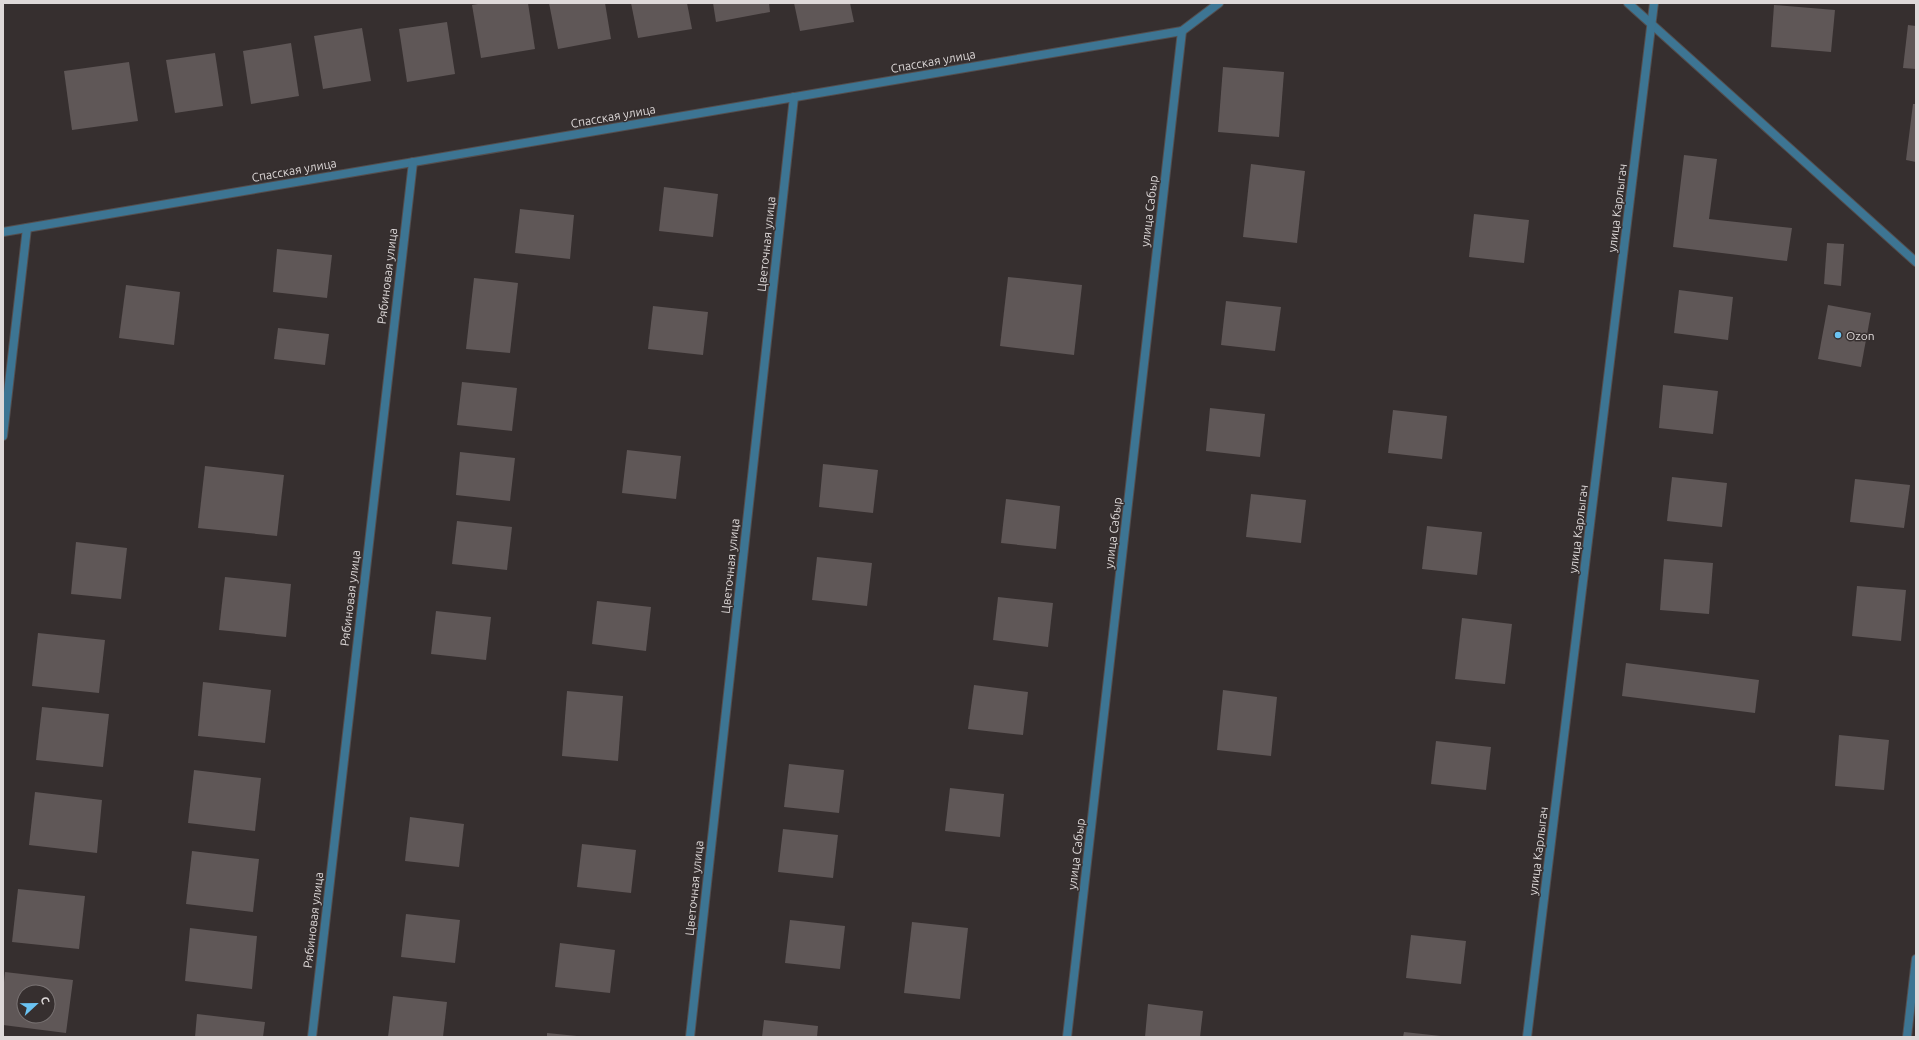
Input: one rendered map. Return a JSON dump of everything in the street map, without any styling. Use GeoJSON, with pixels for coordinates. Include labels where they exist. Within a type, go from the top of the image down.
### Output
{"type":"FeatureCollection","features":[{"type":"Feature","properties":{"kind":"street","name":"Спасская улица"},"geometry":{"type":"LineString","coordinates":[[3,232],[1182,31],[1219,3]]}},
{"type":"Feature","properties":{"kind":"street"},"geometry":{"type":"LineString","coordinates":[[1628,3],[1916,262]]}},
{"type":"Feature","properties":{"kind":"street","name":"улица Карлыгач"},"geometry":{"type":"LineString","coordinates":[[1527,1037],[1654,3]]}},
{"type":"Feature","properties":{"kind":"street","name":"улица Сабыр"},"geometry":{"type":"LineString","coordinates":[[1067,1037],[1182,31]]}},
{"type":"Feature","properties":{"kind":"street","name":"Цветочная улица"},"geometry":{"type":"LineString","coordinates":[[690,1037],[794,97]]}},
{"type":"Feature","properties":{"kind":"street","name":"Рябиновая улица"},"geometry":{"type":"LineString","coordinates":[[312,1037],[413,162]]}},
{"type":"Feature","properties":{"kind":"street"},"geometry":{"type":"LineString","coordinates":[[3,436],[27,228]]}},
{"type":"Feature","properties":{"kind":"street"},"geometry":{"type":"LineString","coordinates":[[1907,1037],[1916,959]]}},
{"type":"Feature","properties":{"kind":"building"},"geometry":{"type":"Polygon","coordinates":[[[484,3],[528,3],[535,49],[481,58],[472,5],[484,3]]]}},
{"type":"Feature","properties":{"kind":"building"},"geometry":{"type":"Polygon","coordinates":[[[549,3],[605,3],[611,39],[558,49],[549,3]]]}},
{"type":"Feature","properties":{"kind":"building"},"geometry":{"type":"Polygon","coordinates":[[[631,3],[687,3],[692,29],[638,38],[631,3]]]}},
{"type":"Feature","properties":{"kind":"building"},"geometry":{"type":"Polygon","coordinates":[[[713,3],[769,3],[770,12],[716,22],[713,3]]]}},
{"type":"Feature","properties":{"kind":"building"},"geometry":{"type":"Polygon","coordinates":[[[794,3],[850,3],[854,22],[800,31],[794,3]]]}},
{"type":"Feature","properties":{"kind":"building"},"geometry":{"type":"Polygon","coordinates":[[[1774,5],[1835,10],[1831,52],[1771,47],[1774,5]]]}},
{"type":"Feature","properties":{"kind":"building"},"geometry":{"type":"Polygon","coordinates":[[[447,22],[455,74],[407,82],[399,29],[447,22]]]}},
{"type":"Feature","properties":{"kind":"building"},"geometry":{"type":"Polygon","coordinates":[[[1908,25],[1916,26],[1916,69],[1903,68],[1908,25]]]}},
{"type":"Feature","properties":{"kind":"building"},"geometry":{"type":"Polygon","coordinates":[[[362,28],[371,81],[323,89],[314,36],[362,28]]]}},
{"type":"Feature","properties":{"kind":"building"},"geometry":{"type":"Polygon","coordinates":[[[291,43],[299,96],[251,104],[243,51],[291,43]]]}},
{"type":"Feature","properties":{"kind":"building"},"geometry":{"type":"Polygon","coordinates":[[[215,53],[223,106],[175,113],[166,60],[215,53]]]}},
{"type":"Feature","properties":{"kind":"building"},"geometry":{"type":"Polygon","coordinates":[[[129,62],[138,121],[72,130],[64,71],[129,62]]]}},
{"type":"Feature","properties":{"kind":"building"},"geometry":{"type":"Polygon","coordinates":[[[1223,67],[1284,72],[1279,137],[1218,132],[1223,67]]]}},
{"type":"Feature","properties":{"kind":"building"},"geometry":{"type":"Polygon","coordinates":[[[1913,104],[1916,104],[1916,162],[1906,160],[1913,104]]]}},
{"type":"Feature","properties":{"kind":"building"},"geometry":{"type":"Polygon","coordinates":[[[1684,155],[1717,159],[1709,219],[1792,228],[1787,261],[1673,247],[1684,155]]]}},
{"type":"Feature","properties":{"kind":"building"},"geometry":{"type":"Polygon","coordinates":[[[1251,164],[1305,171],[1297,243],[1243,237],[1251,164]]]}},
{"type":"Feature","properties":{"kind":"building"},"geometry":{"type":"Polygon","coordinates":[[[664,187],[718,194],[713,237],[659,231],[664,187]]]}},
{"type":"Feature","properties":{"kind":"building"},"geometry":{"type":"Polygon","coordinates":[[[520,209],[574,215],[570,259],[515,253],[520,209]]]}},
{"type":"Feature","properties":{"kind":"building"},"geometry":{"type":"Polygon","coordinates":[[[1474,214],[1529,220],[1524,263],[1469,257],[1474,214]]]}},
{"type":"Feature","properties":{"kind":"building"},"geometry":{"type":"Polygon","coordinates":[[[1827,243],[1844,244],[1841,286],[1824,284],[1827,243]]]}},
{"type":"Feature","properties":{"kind":"building"},"geometry":{"type":"Polygon","coordinates":[[[277,249],[332,255],[327,298],[273,292],[277,249]]]}},
{"type":"Feature","properties":{"kind":"building"},"geometry":{"type":"Polygon","coordinates":[[[1008,277],[1082,285],[1074,355],[1000,346],[1008,277]]]}},
{"type":"Feature","properties":{"kind":"building"},"geometry":{"type":"Polygon","coordinates":[[[474,278],[518,283],[510,353],[466,349],[474,278]]]}},
{"type":"Feature","properties":{"kind":"building"},"geometry":{"type":"Polygon","coordinates":[[[126,285],[180,292],[174,345],[119,338],[126,285]]]}},
{"type":"Feature","properties":{"kind":"building"},"geometry":{"type":"Polygon","coordinates":[[[1679,290],[1733,297],[1728,340],[1674,333],[1679,290]]]}},
{"type":"Feature","properties":{"kind":"building"},"geometry":{"type":"Polygon","coordinates":[[[1226,301],[1281,307],[1275,351],[1221,345],[1226,301]]]}},
{"type":"Feature","properties":{"kind":"building"},"geometry":{"type":"Polygon","coordinates":[[[1828,305],[1871,313],[1861,367],[1818,359],[1828,305]]]}},
{"type":"Feature","properties":{"kind":"building"},"geometry":{"type":"Polygon","coordinates":[[[653,306],[708,312],[703,355],[648,349],[653,306]]]}},
{"type":"Feature","properties":{"kind":"building"},"geometry":{"type":"Polygon","coordinates":[[[278,328],[329,334],[325,365],[274,359],[278,328]]]}},
{"type":"Feature","properties":{"kind":"building"},"geometry":{"type":"Polygon","coordinates":[[[462,382],[517,388],[512,431],[457,425],[462,382]]]}},
{"type":"Feature","properties":{"kind":"building"},"geometry":{"type":"Polygon","coordinates":[[[1663,385],[1718,391],[1713,434],[1659,428],[1663,385]]]}},
{"type":"Feature","properties":{"kind":"building"},"geometry":{"type":"Polygon","coordinates":[[[1210,408],[1265,414],[1260,457],[1206,451],[1210,408]]]}},
{"type":"Feature","properties":{"kind":"building"},"geometry":{"type":"Polygon","coordinates":[[[1393,410],[1447,416],[1442,459],[1388,453],[1393,410]]]}},
{"type":"Feature","properties":{"kind":"building"},"geometry":{"type":"Polygon","coordinates":[[[627,450],[681,456],[676,499],[622,493],[627,450]]]}},
{"type":"Feature","properties":{"kind":"building"},"geometry":{"type":"Polygon","coordinates":[[[460,452],[515,458],[510,501],[456,495],[460,452]]]}},
{"type":"Feature","properties":{"kind":"building"},"geometry":{"type":"Polygon","coordinates":[[[823,464],[878,470],[873,513],[819,507],[823,464]]]}},
{"type":"Feature","properties":{"kind":"building"},"geometry":{"type":"Polygon","coordinates":[[[205,466],[284,475],[277,536],[198,528],[205,466]]]}},
{"type":"Feature","properties":{"kind":"building"},"geometry":{"type":"Polygon","coordinates":[[[1672,477],[1727,483],[1722,527],[1667,521],[1672,477]]]}},
{"type":"Feature","properties":{"kind":"building"},"geometry":{"type":"Polygon","coordinates":[[[1855,479],[1910,485],[1904,528],[1850,522],[1855,479]]]}},
{"type":"Feature","properties":{"kind":"building"},"geometry":{"type":"Polygon","coordinates":[[[1251,494],[1306,500],[1301,543],[1246,537],[1251,494]]]}},
{"type":"Feature","properties":{"kind":"building"},"geometry":{"type":"Polygon","coordinates":[[[1006,499],[1060,506],[1056,549],[1001,543],[1006,499]]]}},
{"type":"Feature","properties":{"kind":"building"},"geometry":{"type":"Polygon","coordinates":[[[457,521],[512,527],[507,570],[452,564],[457,521]]]}},
{"type":"Feature","properties":{"kind":"building"},"geometry":{"type":"Polygon","coordinates":[[[1427,526],[1482,532],[1477,575],[1422,569],[1427,526]]]}},
{"type":"Feature","properties":{"kind":"building"},"geometry":{"type":"Polygon","coordinates":[[[76,542],[127,548],[121,599],[71,594],[76,542]]]}},
{"type":"Feature","properties":{"kind":"building"},"geometry":{"type":"Polygon","coordinates":[[[817,557],[872,563],[867,606],[812,600],[817,557]]]}},
{"type":"Feature","properties":{"kind":"building"},"geometry":{"type":"Polygon","coordinates":[[[1664,559],[1713,563],[1709,614],[1660,610],[1664,559]]]}},
{"type":"Feature","properties":{"kind":"building"},"geometry":{"type":"Polygon","coordinates":[[[225,577],[291,584],[286,637],[219,630],[225,577]]]}},
{"type":"Feature","properties":{"kind":"building"},"geometry":{"type":"Polygon","coordinates":[[[1857,586],[1906,590],[1901,641],[1852,636],[1857,586]]]}},
{"type":"Feature","properties":{"kind":"building"},"geometry":{"type":"Polygon","coordinates":[[[998,597],[1053,603],[1048,647],[993,640],[998,597]]]}},
{"type":"Feature","properties":{"kind":"building"},"geometry":{"type":"Polygon","coordinates":[[[597,601],[651,607],[646,651],[592,644],[597,601]]]}},
{"type":"Feature","properties":{"kind":"building"},"geometry":{"type":"Polygon","coordinates":[[[436,611],[491,617],[486,660],[431,654],[436,611]]]}},
{"type":"Feature","properties":{"kind":"building"},"geometry":{"type":"Polygon","coordinates":[[[1462,618],[1512,624],[1505,684],[1455,679],[1462,618]]]}},
{"type":"Feature","properties":{"kind":"building"},"geometry":{"type":"Polygon","coordinates":[[[38,633],[105,640],[99,693],[32,686],[38,633]]]}},
{"type":"Feature","properties":{"kind":"building"},"geometry":{"type":"Polygon","coordinates":[[[1626,663],[1759,680],[1755,713],[1622,696],[1626,663]]]}},
{"type":"Feature","properties":{"kind":"building"},"geometry":{"type":"Polygon","coordinates":[[[203,682],[271,690],[265,743],[198,736],[203,682]]]}},
{"type":"Feature","properties":{"kind":"building"},"geometry":{"type":"Polygon","coordinates":[[[974,685],[1028,692],[1023,735],[968,729],[974,685]]]}},
{"type":"Feature","properties":{"kind":"building"},"geometry":{"type":"Polygon","coordinates":[[[1223,690],[1277,697],[1271,756],[1217,750],[1223,690]]]}},
{"type":"Feature","properties":{"kind":"building"},"geometry":{"type":"Polygon","coordinates":[[[567,691],[623,696],[618,761],[562,756],[567,691]]]}},
{"type":"Feature","properties":{"kind":"building"},"geometry":{"type":"Polygon","coordinates":[[[42,707],[109,714],[103,767],[36,760],[42,707]]]}},
{"type":"Feature","properties":{"kind":"building"},"geometry":{"type":"Polygon","coordinates":[[[1839,735],[1889,740],[1884,790],[1835,786],[1839,735]]]}},
{"type":"Feature","properties":{"kind":"building"},"geometry":{"type":"Polygon","coordinates":[[[1436,741],[1491,747],[1486,790],[1431,784],[1436,741]]]}},
{"type":"Feature","properties":{"kind":"building"},"geometry":{"type":"Polygon","coordinates":[[[789,764],[844,770],[839,813],[784,807],[789,764]]]}},
{"type":"Feature","properties":{"kind":"building"},"geometry":{"type":"Polygon","coordinates":[[[194,770],[261,778],[255,831],[188,823],[194,770]]]}},
{"type":"Feature","properties":{"kind":"building"},"geometry":{"type":"Polygon","coordinates":[[[950,788],[1004,794],[1000,837],[945,831],[950,788]]]}},
{"type":"Feature","properties":{"kind":"building"},"geometry":{"type":"Polygon","coordinates":[[[35,792],[102,800],[97,853],[29,845],[35,792]]]}},
{"type":"Feature","properties":{"kind":"building"},"geometry":{"type":"Polygon","coordinates":[[[410,817],[464,824],[459,867],[405,861],[410,817]]]}},
{"type":"Feature","properties":{"kind":"building"},"geometry":{"type":"Polygon","coordinates":[[[783,829],[838,835],[833,878],[778,872],[783,829]]]}},
{"type":"Feature","properties":{"kind":"building"},"geometry":{"type":"Polygon","coordinates":[[[582,844],[636,850],[631,893],[577,887],[582,844]]]}},
{"type":"Feature","properties":{"kind":"building"},"geometry":{"type":"Polygon","coordinates":[[[192,851],[259,859],[253,912],[186,904],[192,851]]]}},
{"type":"Feature","properties":{"kind":"building"},"geometry":{"type":"Polygon","coordinates":[[[18,889],[85,896],[79,949],[12,942],[18,889]]]}},
{"type":"Feature","properties":{"kind":"building"},"geometry":{"type":"Polygon","coordinates":[[[406,914],[460,920],[455,963],[401,957],[406,914]]]}},
{"type":"Feature","properties":{"kind":"building"},"geometry":{"type":"Polygon","coordinates":[[[790,920],[845,926],[840,969],[785,963],[790,920]]]}},
{"type":"Feature","properties":{"kind":"building"},"geometry":{"type":"Polygon","coordinates":[[[912,922],[968,928],[960,999],[904,993],[912,922]]]}},
{"type":"Feature","properties":{"kind":"building"},"geometry":{"type":"Polygon","coordinates":[[[190,928],[257,936],[252,989],[185,981],[190,928]]]}},
{"type":"Feature","properties":{"kind":"building"},"geometry":{"type":"Polygon","coordinates":[[[1411,935],[1466,941],[1461,984],[1406,978],[1411,935]]]}},
{"type":"Feature","properties":{"kind":"building"},"geometry":{"type":"Polygon","coordinates":[[[560,943],[615,950],[610,993],[555,987],[560,943]]]}},
{"type":"Feature","properties":{"kind":"building"},"geometry":{"type":"Polygon","coordinates":[[[5,972],[73,980],[66,1033],[3,1025],[3,992],[5,972]]]}},
{"type":"Feature","properties":{"kind":"building"},"geometry":{"type":"Polygon","coordinates":[[[393,996],[447,1002],[443,1037],[388,1037],[393,996]]]}},
{"type":"Feature","properties":{"kind":"building"},"geometry":{"type":"Polygon","coordinates":[[[1148,1004],[1203,1011],[1200,1037],[1145,1037],[1148,1004]]]}},
{"type":"Feature","properties":{"kind":"building"},"geometry":{"type":"Polygon","coordinates":[[[197,1014],[265,1022],[263,1037],[195,1037],[197,1014]]]}},
{"type":"Feature","properties":{"kind":"building"},"geometry":{"type":"Polygon","coordinates":[[[764,1020],[818,1026],[817,1037],[762,1037],[764,1020]]]}},
{"type":"Feature","properties":{"kind":"building"},"geometry":{"type":"Polygon","coordinates":[[[1404,1032],[1441,1036],[1441,1037],[1403,1037],[1404,1032]]]}},
{"type":"Feature","properties":{"kind":"building"},"geometry":{"type":"Polygon","coordinates":[[[547,1033],[577,1036],[577,1037],[547,1037],[547,1033]]]}},
{"type":"Feature","properties":{"kind":"place","name":"Ozon"},"geometry":{"type":"Point","coordinates":[1838,335]}}]}
